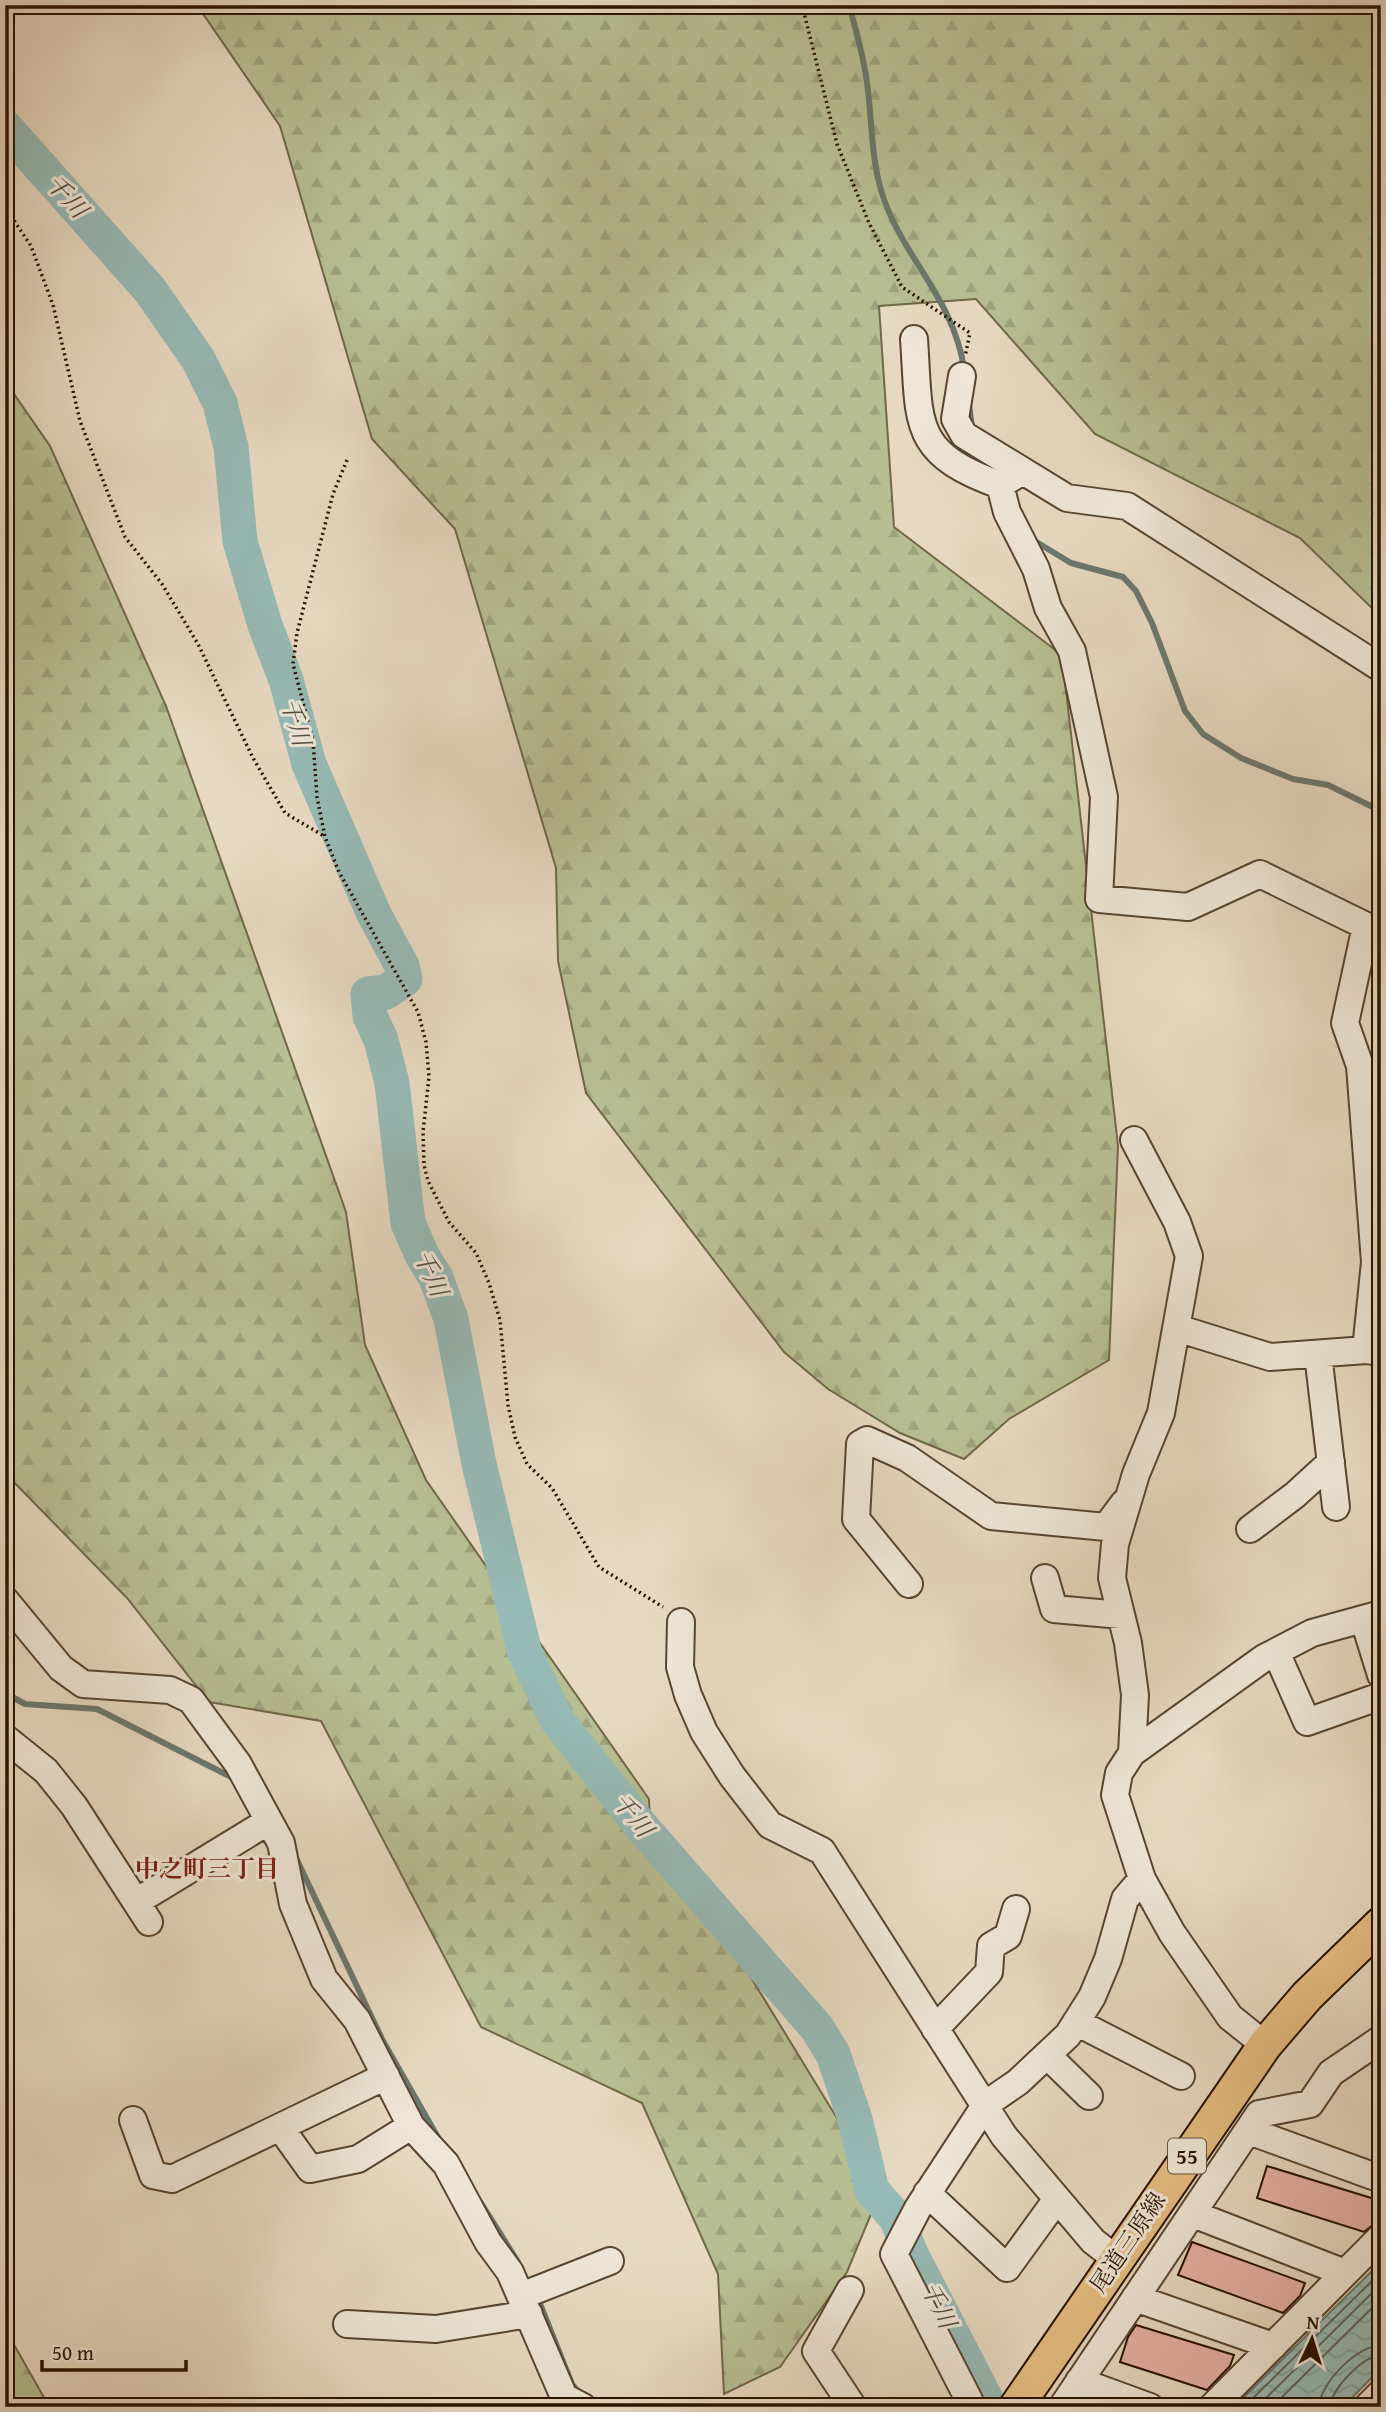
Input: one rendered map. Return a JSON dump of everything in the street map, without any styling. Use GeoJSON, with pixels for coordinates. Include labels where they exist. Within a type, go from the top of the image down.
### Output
{"type":"FeatureCollection","features":[{"type":"Feature","properties":{"kind":"main road","name":"尾道三原線"},"geometry":{"type":"LineString","coordinates":[[1016,2407],[1265,2045],[1307,1996],[1381,1924]]}},
{"type":"Feature","properties":{"kind":"street"},"geometry":{"type":"LineString","coordinates":[[914,339],[919,404],[926,436],[935,452],[968,474],[1010,479],[1067,498],[1127,506],[1381,668]]}},
{"type":"Feature","properties":{"kind":"street"},"geometry":{"type":"LineString","coordinates":[[962,376],[955,419],[964,435],[1006,458],[1010,479],[1007,512],[1036,569],[1048,608],[1072,650],[1104,797],[1099,899],[1188,907],[1261,874],[1366,926],[1345,1023],[1360,1066],[1375,1262],[1373,1351],[1270,1357],[1177,1328]]}},
{"type":"Feature","properties":{"kind":"street"},"geometry":{"type":"LineString","coordinates":[[1132,1753],[1135,1695],[1112,1578],[1115,1544],[1129,1496],[1161,1413],[1189,1256],[1177,1222],[1134,1140]]}},
{"type":"Feature","properties":{"kind":"street"},"geometry":{"type":"LineString","coordinates":[[1318,1354],[1336,1507]]}},
{"type":"Feature","properties":{"kind":"street"},"geometry":{"type":"LineString","coordinates":[[909,1584],[856,1519],[860,1444],[867,1440],[907,1458],[991,1517],[1106,1527],[1129,1496]]}},
{"type":"Feature","properties":{"kind":"street"},"geometry":{"type":"LineString","coordinates":[[1250,1529],[1295,1495],[1331,1462]]}},
{"type":"Feature","properties":{"kind":"street"},"geometry":{"type":"LineString","coordinates":[[1045,1578],[1054,1609],[1121,1615]]}},
{"type":"Feature","properties":{"kind":"street"},"geometry":{"type":"LineString","coordinates":[[5,1600],[61,1668],[83,1684],[170,1690],[191,1700],[237,1765],[281,1843],[293,1904],[324,1979],[357,2020],[411,2126],[446,2164],[488,2242],[510,2272],[570,2404]]}},
{"type":"Feature","properties":{"kind":"street"},"geometry":{"type":"LineString","coordinates":[[1265,2045],[1230,2017],[1172,1933],[1142,1879],[1115,1795],[1119,1773],[1132,1753],[1276,1651],[1312,1633],[1373,1617],[1381,1675]]}},
{"type":"Feature","properties":{"kind":"street"},"geometry":{"type":"LineString","coordinates":[[681,1622],[680,1667],[704,1732],[770,1825],[821,1852],[986,2104],[1004,2136],[1093,2241],[1116,2259]]}},
{"type":"Feature","properties":{"kind":"street"},"geometry":{"type":"LineString","coordinates":[[1276,1651],[1307,1722],[1381,1696]]}},
{"type":"Feature","properties":{"kind":"street"},"geometry":{"type":"LineString","coordinates":[[5,1738],[53,1780],[74,1806],[142,1912],[269,1821]]}},
{"type":"Feature","properties":{"kind":"street"},"geometry":{"type":"LineString","coordinates":[[963,2407],[969,2400],[894,2255],[928,2193],[986,2104],[1018,2082],[1068,2035],[1092,1997],[1108,1959],[1125,1899],[1142,1879]]}},
{"type":"Feature","properties":{"kind":"street"},"geometry":{"type":"LineString","coordinates":[[935,2029],[989,1972],[991,1946],[1008,1936],[1016,1909]]}},
{"type":"Feature","properties":{"kind":"street"},"geometry":{"type":"LineString","coordinates":[[1076,2022],[1181,2076]]}},
{"type":"Feature","properties":{"kind":"street"},"geometry":{"type":"LineString","coordinates":[[1062,2407],[1259,2114],[1310,2104],[1331,2073],[1377,2048]]}},
{"type":"Feature","properties":{"kind":"street"},"geometry":{"type":"LineString","coordinates":[[1047,2055],[1089,2096]]}},
{"type":"Feature","properties":{"kind":"street"},"geometry":{"type":"LineString","coordinates":[[133,2120],[153,2175],[172,2179],[386,2076]]}},
{"type":"Feature","properties":{"kind":"street"},"geometry":{"type":"LineString","coordinates":[[280,2127],[310,2169],[358,2159],[411,2126]]}},
{"type":"Feature","properties":{"kind":"street"},"geometry":{"type":"LineString","coordinates":[[1249,2132],[1381,2179]]}},
{"type":"Feature","properties":{"kind":"street"},"geometry":{"type":"LineString","coordinates":[[928,2193],[1007,2268],[1057,2199]]}},
{"type":"Feature","properties":{"kind":"street"},"geometry":{"type":"LineString","coordinates":[[1193,2214],[1345,2273]]}},
{"type":"Feature","properties":{"kind":"street"},"geometry":{"type":"LineString","coordinates":[[1212,2407],[1381,2237]]}},
{"type":"Feature","properties":{"kind":"street"},"geometry":{"type":"LineString","coordinates":[[347,2324],[436,2329],[525,2305],[610,2261]]}},
{"type":"Feature","properties":{"kind":"street"},"geometry":{"type":"LineString","coordinates":[[850,2290],[816,2351],[853,2407]]}},
{"type":"Feature","properties":{"kind":"street"},"geometry":{"type":"LineString","coordinates":[[1135,2298],[1273,2346]]}},
{"type":"Feature","properties":{"kind":"street"},"geometry":{"type":"LineString","coordinates":[[1079,2381],[1150,2407]]}},
{"type":"Feature","properties":{"kind":"street"},"geometry":{"type":"LineString","coordinates":[[1367,2407],[1381,2393]]}},
{"type":"Feature","properties":{"kind":"path"},"geometry":{"type":"LineString","coordinates":[[802,5],[837,144],[869,223],[902,287],[970,332],[962,376]]}},
{"type":"Feature","properties":{"kind":"path"},"geometry":{"type":"LineString","coordinates":[[5,207],[31,246],[44,282],[80,421],[125,537],[162,584],[198,644],[253,758],[285,813],[325,837]]}},
{"type":"Feature","properties":{"kind":"path"},"geometry":{"type":"LineString","coordinates":[[347,460],[334,494],[297,633],[293,664],[313,741],[317,797],[325,837],[339,872],[418,1012],[426,1042],[429,1077],[423,1132],[424,1165],[428,1181],[449,1222],[476,1253],[489,1283],[500,1320],[508,1405],[515,1437],[527,1464],[552,1488],[599,1567],[654,1600],[681,1622]]}},
{"type":"Feature","properties":{"kind":"green space"},"geometry":{"type":"Polygon","coordinates":[[[197,5],[1381,5],[1381,617],[1300,538],[1095,434],[976,299],[879,306],[894,527],[1062,655],[1118,1146],[1109,1360],[1009,1419],[964,1459],[900,1433],[828,1389],[784,1352],[586,1093],[558,961],[556,868],[455,529],[372,439],[280,126],[197,5]]]}},
{"type":"Feature","properties":{"kind":"green space"},"geometry":{"type":"Polygon","coordinates":[[[5,381],[50,446],[166,706],[346,1212],[365,1345],[426,1480],[649,1799],[651,1846],[747,1971],[881,2190],[847,2272],[780,2367],[724,2394],[718,2274],[642,2103],[481,2027],[321,1721],[209,1702],[127,1598],[5,1473],[5,381]]]}},
{"type":"Feature","properties":{"kind":"green space"},"geometry":{"type":"Polygon","coordinates":[[[5,2329],[46,2401],[51,2407],[5,2407],[5,2329]]]}},
{"type":"Feature","properties":{"kind":"water"},"geometry":{"type":"Polygon","coordinates":[[[1381,2262],[1381,2368],[1343,2407],[1234,2407],[1381,2262]]]}},
{"type":"Feature","properties":{"kind":"building"},"geometry":{"type":"Polygon","coordinates":[[[1267,2166],[1381,2201],[1375,2223],[1364,2232],[1257,2198],[1267,2166]]]}},
{"type":"Feature","properties":{"kind":"building"},"geometry":{"type":"Polygon","coordinates":[[[1192,2242],[1305,2283],[1300,2296],[1283,2313],[1178,2275],[1192,2242]]]}},
{"type":"Feature","properties":{"kind":"building"},"geometry":{"type":"Polygon","coordinates":[[[1136,2325],[1234,2355],[1230,2366],[1207,2390],[1120,2362],[1128,2337],[1136,2325]]]}},
{"type":"Feature","properties":{"kind":"waterway"},"geometry":{"type":"LineString","coordinates":[[849,5],[866,73],[873,150],[881,190],[900,235],[949,320],[964,369]]}},
{"type":"Feature","properties":{"kind":"waterway","name":"千川"},"geometry":{"type":"LineString","coordinates":[[5,127],[150,290],[198,359],[220,403],[231,447],[240,541],[265,625],[286,680],[309,764],[374,914],[402,966],[405,979],[386,992],[368,994],[370,1016],[381,1040],[392,1083],[408,1223],[436,1278],[451,1319],[479,1464],[525,1653],[557,1720],[641,1826],[817,2028],[833,2054],[855,2119],[872,2190],[896,2218],[911,2254],[990,2407]]}},
{"type":"Feature","properties":{"kind":"waterway"},"geometry":{"type":"LineString","coordinates":[[969,404],[972,428]]}},
{"type":"Feature","properties":{"kind":"waterway"},"geometry":{"type":"LineString","coordinates":[[1033,540],[1071,563],[1123,577],[1136,591],[1152,623],[1185,711],[1203,734],[1241,758],[1293,779],[1328,785],[1381,811]]}},
{"type":"Feature","properties":{"kind":"waterway"},"geometry":{"type":"LineString","coordinates":[[5,1693],[25,1704],[97,1709],[235,1779]]}},
{"type":"Feature","properties":{"kind":"waterway"},"geometry":{"type":"LineString","coordinates":[[296,1858],[383,2041],[440,2141]]}},
{"type":"Feature","properties":{"kind":"waterway"},"geometry":{"type":"LineString","coordinates":[[481,2203],[518,2262]]}},
{"type":"Feature","properties":{"kind":"waterway"},"geometry":{"type":"LineString","coordinates":[[537,2296],[572,2384],[580,2394]]}},
{"type":"Feature","properties":{"kind":"district","name":"中之町三丁目"},"geometry":{"type":"Point","coordinates":[207,1868]}}]}
